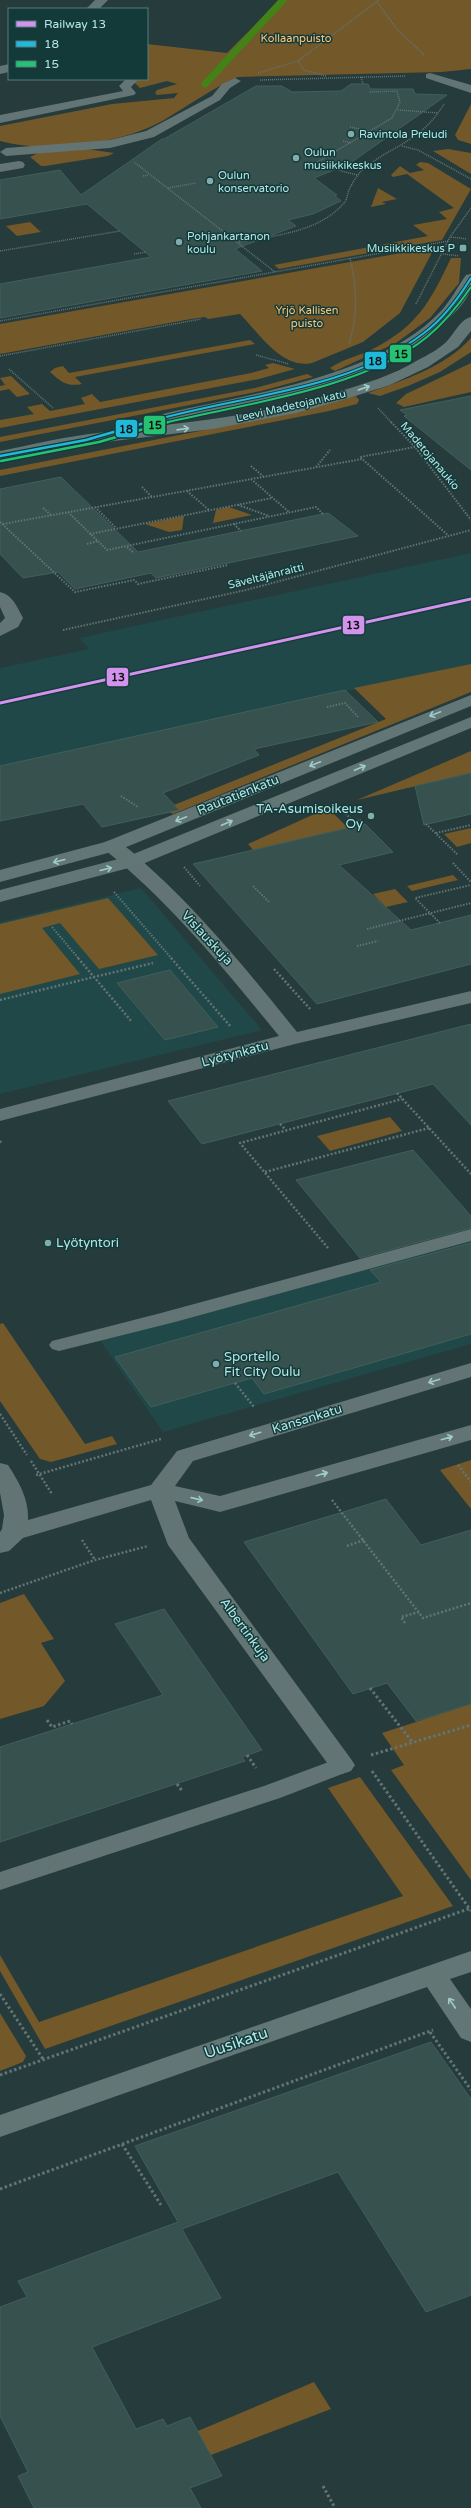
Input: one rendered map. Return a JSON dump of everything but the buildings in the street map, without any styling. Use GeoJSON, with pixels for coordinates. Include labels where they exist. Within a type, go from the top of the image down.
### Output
{"type":"FeatureCollection","features":[{"type":"Feature","properties":{"kind":"main road","name":"Leevi Madetojan katu"},"geometry":{"type":"LineString","coordinates":[[89,439],[169,416],[264,396],[361,366],[392,352],[417,338],[456,303],[471,278]]}},
{"type":"Feature","properties":{"kind":"main road","name":"Leevi Madetojan katu"},"geometry":{"type":"LineString","coordinates":[[0,456],[89,439],[184,429],[240,419],[355,391],[405,374],[428,362],[451,346],[463,334],[471,321]]}},
{"type":"Feature","properties":{"kind":"main road","name":"Rautatienkatu"},"geometry":{"type":"LineString","coordinates":[[0,876],[112,846],[471,700]]}},
{"type":"Feature","properties":{"kind":"main road","name":"Rautatienkatu"},"geometry":{"type":"LineString","coordinates":[[0,896],[133,862],[471,722]]}},
{"type":"Feature","properties":{"kind":"main road","name":"Uusikatu"},"geometry":{"type":"LineString","coordinates":[[0,2126],[471,1961]]}},
{"type":"Feature","properties":{"kind":"main road"},"geometry":{"type":"LineString","coordinates":[[433,1975],[471,2031]]}},
{"type":"Feature","properties":{"kind":"street"},"geometry":{"type":"LineString","coordinates":[[93,8],[102,0]]}},
{"type":"Feature","properties":{"kind":"street"},"geometry":{"type":"LineString","coordinates":[[0,596],[7,604],[14,618],[12,623],[0,631]]}},
{"type":"Feature","properties":{"kind":"street","name":"Vislauskuja"},"geometry":{"type":"LineString","coordinates":[[112,846],[133,862],[223,954],[292,1039]]}},
{"type":"Feature","properties":{"kind":"street","name":"Lyötynkatu"},"geometry":{"type":"LineString","coordinates":[[0,1115],[292,1039],[471,996]]}},
{"type":"Feature","properties":{"kind":"street","name":"Kansankatu"},"geometry":{"type":"LineString","coordinates":[[159,1490],[185,1456],[471,1370]]}},
{"type":"Feature","properties":{"kind":"street"},"geometry":{"type":"LineString","coordinates":[[7,1539],[159,1490],[220,1504],[471,1432]]}},
{"type":"Feature","properties":{"kind":"street"},"geometry":{"type":"LineString","coordinates":[[0,1470],[16,1504],[17,1518],[7,1539]]}},
{"type":"Feature","properties":{"kind":"street","name":"Albertinkuja"},"geometry":{"type":"LineString","coordinates":[[159,1490],[177,1539],[352,1761]]}},
{"type":"Feature","properties":{"kind":"lane"},"geometry":{"type":"LineString","coordinates":[[430,76],[471,89]]}},
{"type":"Feature","properties":{"kind":"lane"},"geometry":{"type":"LineString","coordinates":[[0,119],[130,93],[125,86],[132,80]]}},
{"type":"Feature","properties":{"kind":"lane"},"geometry":{"type":"LineString","coordinates":[[3,150],[110,144],[150,134],[168,126],[216,98],[226,86],[235,81]]}},
{"type":"Feature","properties":{"kind":"lane"},"geometry":{"type":"LineString","coordinates":[[0,168],[19,165],[3,150]]}},
{"type":"Feature","properties":{"kind":"lane"},"geometry":{"type":"LineString","coordinates":[[59,1345],[168,1318],[471,1235]]}},
{"type":"Feature","properties":{"kind":"lane"},"geometry":{"type":"LineString","coordinates":[[0,1881],[267,1793],[352,1761]]}},
{"type":"Feature","properties":{"kind":"path"},"geometry":{"type":"LineString","coordinates":[[235,81],[298,61],[378,1],[396,28],[425,55]]}},
{"type":"Feature","properties":{"kind":"path"},"geometry":{"type":"LineString","coordinates":[[298,61],[304,70],[330,77]]}},
{"type":"Feature","properties":{"kind":"path"},"geometry":{"type":"LineString","coordinates":[[235,81],[330,77],[430,76]]}},
{"type":"Feature","properties":{"kind":"path"},"geometry":{"type":"LineString","coordinates":[[361,77],[364,84]]}},
{"type":"Feature","properties":{"kind":"path"},"geometry":{"type":"LineString","coordinates":[[357,175],[314,164],[329,157],[392,118],[398,110],[400,102],[397,91],[369,92]]}},
{"type":"Feature","properties":{"kind":"path"},"geometry":{"type":"LineString","coordinates":[[239,242],[282,234],[320,220],[345,203],[357,175],[367,166],[402,146],[432,124],[445,101]]}},
{"type":"Feature","properties":{"kind":"path"},"geometry":{"type":"LineString","coordinates":[[398,110],[438,114]]}},
{"type":"Feature","properties":{"kind":"path"},"geometry":{"type":"LineString","coordinates":[[350,127],[370,131]]}},
{"type":"Feature","properties":{"kind":"path"},"geometry":{"type":"LineString","coordinates":[[343,141],[352,143]]}},
{"type":"Feature","properties":{"kind":"path"},"geometry":{"type":"LineString","coordinates":[[110,144],[239,242],[275,272]]}},
{"type":"Feature","properties":{"kind":"path"},"geometry":{"type":"LineString","coordinates":[[402,146],[418,150],[471,179]]}},
{"type":"Feature","properties":{"kind":"path"},"geometry":{"type":"LineString","coordinates":[[320,155],[329,157]]}},
{"type":"Feature","properties":{"kind":"path"},"geometry":{"type":"LineString","coordinates":[[143,176],[150,175]]}},
{"type":"Feature","properties":{"kind":"path"},"geometry":{"type":"LineString","coordinates":[[167,188],[196,183]]}},
{"type":"Feature","properties":{"kind":"path"},"geometry":{"type":"LineString","coordinates":[[415,307],[450,238],[471,208]]}},
{"type":"Feature","properties":{"kind":"path"},"geometry":{"type":"LineString","coordinates":[[0,251],[120,231]]}},
{"type":"Feature","properties":{"kind":"path"},"geometry":{"type":"LineString","coordinates":[[450,238],[467,239]]}},
{"type":"Feature","properties":{"kind":"path"},"geometry":{"type":"LineString","coordinates":[[0,321],[449,241]]}},
{"type":"Feature","properties":{"kind":"path"},"geometry":{"type":"LineString","coordinates":[[134,254],[146,252]]}},
{"type":"Feature","properties":{"kind":"path"},"geometry":{"type":"LineString","coordinates":[[443,254],[459,256]]}},
{"type":"Feature","properties":{"kind":"path"},"geometry":{"type":"LineString","coordinates":[[347,348],[350,343],[357,299],[354,272],[350,258]]}},
{"type":"Feature","properties":{"kind":"path"},"geometry":{"type":"LineString","coordinates":[[0,356],[201,319]]}},
{"type":"Feature","properties":{"kind":"path"},"geometry":{"type":"LineString","coordinates":[[9,369],[53,408]]}},
{"type":"Feature","properties":{"kind":"path","name":"Madetojanaukio"},"geometry":{"type":"LineString","coordinates":[[374,404],[415,447],[471,520]]}},
{"type":"Feature","properties":{"kind":"path"},"geometry":{"type":"LineString","coordinates":[[362,459],[360,457],[415,447]]}},
{"type":"Feature","properties":{"kind":"path"},"geometry":{"type":"LineString","coordinates":[[316,467],[330,450]]}},
{"type":"Feature","properties":{"kind":"path"},"geometry":{"type":"LineString","coordinates":[[3,524],[362,459]]}},
{"type":"Feature","properties":{"kind":"path"},"geometry":{"type":"LineString","coordinates":[[362,459],[449,536]]}},
{"type":"Feature","properties":{"kind":"path"},"geometry":{"type":"LineString","coordinates":[[251,466],[263,477]]}},
{"type":"Feature","properties":{"kind":"path"},"geometry":{"type":"LineString","coordinates":[[251,479],[289,512]]}},
{"type":"Feature","properties":{"kind":"path"},"geometry":{"type":"LineString","coordinates":[[142,487],[153,497]]}},
{"type":"Feature","properties":{"kind":"path"},"geometry":{"type":"LineString","coordinates":[[187,491],[209,510]]}},
{"type":"Feature","properties":{"kind":"path"},"geometry":{"type":"LineString","coordinates":[[90,534],[272,498]]}},
{"type":"Feature","properties":{"kind":"path"},"geometry":{"type":"LineString","coordinates":[[236,505],[269,517]]}},
{"type":"Feature","properties":{"kind":"path"},"geometry":{"type":"LineString","coordinates":[[68,512],[107,550],[316,507],[324,514]]}},
{"type":"Feature","properties":{"kind":"path"},"geometry":{"type":"LineString","coordinates":[[43,508],[51,515]]}},
{"type":"Feature","properties":{"kind":"path"},"geometry":{"type":"LineString","coordinates":[[95,508],[117,528]]}},
{"type":"Feature","properties":{"kind":"path"},"geometry":{"type":"LineString","coordinates":[[0,522],[75,592],[134,580],[138,584],[228,565]]}},
{"type":"Feature","properties":{"kind":"path"},"geometry":{"type":"LineString","coordinates":[[234,524],[241,531]]}},
{"type":"Feature","properties":{"kind":"path","name":"Säveltäjänraitti"},"geometry":{"type":"LineString","coordinates":[[63,630],[246,590],[471,530]]}},
{"type":"Feature","properties":{"kind":"path"},"geometry":{"type":"LineString","coordinates":[[87,544],[98,541]]}},
{"type":"Feature","properties":{"kind":"path"},"geometry":{"type":"LineString","coordinates":[[126,546],[134,553]]}},
{"type":"Feature","properties":{"kind":"path"},"geometry":{"type":"LineString","coordinates":[[332,800],[353,821],[360,820]]}},
{"type":"Feature","properties":{"kind":"path"},"geometry":{"type":"LineString","coordinates":[[426,824],[458,855]]}},
{"type":"Feature","properties":{"kind":"path"},"geometry":{"type":"LineString","coordinates":[[436,833],[471,825]]}},
{"type":"Feature","properties":{"kind":"path"},"geometry":{"type":"LineString","coordinates":[[440,923],[414,898],[471,883],[453,863]]}},
{"type":"Feature","properties":{"kind":"path"},"geometry":{"type":"LineString","coordinates":[[253,886],[269,902]]}},
{"type":"Feature","properties":{"kind":"path"},"geometry":{"type":"LineString","coordinates":[[114,891],[232,1028]]}},
{"type":"Feature","properties":{"kind":"path"},"geometry":{"type":"LineString","coordinates":[[367,929],[471,903]]}},
{"type":"Feature","properties":{"kind":"path"},"geometry":{"type":"LineString","coordinates":[[52,927],[132,1022]]}},
{"type":"Feature","properties":{"kind":"path"},"geometry":{"type":"LineString","coordinates":[[357,946],[378,940]]}},
{"type":"Feature","properties":{"kind":"path"},"geometry":{"type":"LineString","coordinates":[[0,1000],[153,963]]}},
{"type":"Feature","properties":{"kind":"path"},"geometry":{"type":"LineString","coordinates":[[397,1093],[471,1174]]}},
{"type":"Feature","properties":{"kind":"path"},"geometry":{"type":"LineString","coordinates":[[346,1268],[240,1143],[402,1099]]}},
{"type":"Feature","properties":{"kind":"path"},"geometry":{"type":"LineString","coordinates":[[280,1124],[286,1130]]}},
{"type":"Feature","properties":{"kind":"path"},"geometry":{"type":"LineString","coordinates":[[265,1172],[428,1128]]}},
{"type":"Feature","properties":{"kind":"path"},"geometry":{"type":"LineString","coordinates":[[235,1383],[257,1411]]}},
{"type":"Feature","properties":{"kind":"path"},"geometry":{"type":"LineString","coordinates":[[0,1414],[40,1474],[132,1447]]}},
{"type":"Feature","properties":{"kind":"path"},"geometry":{"type":"LineString","coordinates":[[331,1499],[423,1618],[471,1603]]}},
{"type":"Feature","properties":{"kind":"path"},"geometry":{"type":"LineString","coordinates":[[347,1546],[364,1540]]}},
{"type":"Feature","properties":{"kind":"path"},"geometry":{"type":"LineString","coordinates":[[405,1623],[401,1617],[419,1612]]}},
{"type":"Feature","properties":{"kind":"path"},"geometry":{"type":"LineString","coordinates":[[370,1688],[413,1743]]}},
{"type":"Feature","properties":{"kind":"path"},"geometry":{"type":"LineString","coordinates":[[47,1720],[52,1727],[70,1721],[72,1724]]}},
{"type":"Feature","properties":{"kind":"path"},"geometry":{"type":"LineString","coordinates":[[0,2075],[470,1909],[352,1761],[471,1725]]}},
{"type":"Feature","properties":{"kind":"path"},"geometry":{"type":"LineString","coordinates":[[0,1994],[43,2060]]}},
{"type":"Feature","properties":{"kind":"path"},"geometry":{"type":"LineString","coordinates":[[0,2189],[430,2032],[471,2090]]}},
{"type":"Feature","properties":{"kind":"path"},"geometry":{"type":"LineString","coordinates":[[122,2144],[161,2204]]}},
{"type":"Feature","properties":{"kind":"path"},"geometry":{"type":"LineString","coordinates":[[323,2486],[335,2508]]}},
{"type":"Feature","properties":{"kind":"shaded area"},"geometry":{"type":"Polygon","coordinates":[[[471,553],[471,664],[0,766],[0,668],[89,649],[79,638],[471,553]]]}},
{"type":"Feature","properties":{"kind":"shaded area"},"geometry":{"type":"Polygon","coordinates":[[[141,888],[262,1030],[0,1094],[0,922],[141,888]]]}},
{"type":"Feature","properties":{"kind":"shaded area"},"geometry":{"type":"Polygon","coordinates":[[[471,1230],[471,1344],[163,1432],[97,1336],[471,1230]]]}},
{"type":"Feature","properties":{"kind":"green space","name":"Kollaanpuisto"},"geometry":{"type":"Polygon","coordinates":[[[280,0],[471,0],[471,69],[442,72],[238,77],[209,92],[164,120],[147,128],[106,141],[40,147],[0,141],[0,126],[112,104],[174,98],[178,93],[157,95],[155,93],[157,90],[177,84],[167,81],[140,88],[134,82],[136,80],[148,80],[148,44],[227,53],[280,0]]]}},
{"type":"Feature","properties":{"kind":"green space"},"geometry":{"type":"Polygon","coordinates":[[[471,104],[471,144],[458,140],[455,135],[471,104]]]}},
{"type":"Feature","properties":{"kind":"green space"},"geometry":{"type":"Polygon","coordinates":[[[87,149],[114,153],[108,156],[45,166],[41,166],[30,157],[38,153],[87,149]]]}},
{"type":"Feature","properties":{"kind":"green space"},"geometry":{"type":"Polygon","coordinates":[[[448,149],[471,153],[471,174],[433,151],[448,149]]]}},
{"type":"Feature","properties":{"kind":"green space"},"geometry":{"type":"Polygon","coordinates":[[[420,162],[428,163],[471,189],[442,240],[279,269],[274,265],[428,236],[413,225],[447,219],[439,212],[454,208],[407,174],[393,177],[391,175],[400,166],[410,173],[424,170],[416,165],[420,162]]]}},
{"type":"Feature","properties":{"kind":"green space"},"geometry":{"type":"Polygon","coordinates":[[[378,188],[397,199],[382,202],[386,204],[371,207],[378,188]]]}},
{"type":"Feature","properties":{"kind":"green space"},"geometry":{"type":"Polygon","coordinates":[[[30,222],[41,232],[17,236],[6,226],[30,222]]]}},
{"type":"Feature","properties":{"kind":"green space","name":"Yrjö Kallisen puisto"},"geometry":{"type":"Polygon","coordinates":[[[435,247],[400,313],[363,342],[312,363],[301,364],[291,361],[281,355],[263,339],[240,314],[208,319],[205,317],[191,319],[0,354],[0,324],[435,247]]]}},
{"type":"Feature","properties":{"kind":"green space"},"geometry":{"type":"Polygon","coordinates":[[[451,258],[461,258],[459,283],[430,318],[396,343],[335,371],[330,368],[344,360],[371,350],[387,341],[411,322],[421,312],[429,300],[451,258]]]}},
{"type":"Feature","properties":{"kind":"green space"},"geometry":{"type":"Polygon","coordinates":[[[471,338],[471,352],[440,372],[380,396],[368,393],[423,372],[449,357],[471,338]]]}},
{"type":"Feature","properties":{"kind":"green space"},"geometry":{"type":"Polygon","coordinates":[[[250,340],[255,344],[75,377],[82,384],[77,385],[64,383],[50,372],[55,368],[63,366],[69,373],[250,340]]]}},
{"type":"Feature","properties":{"kind":"green space"},"geometry":{"type":"Polygon","coordinates":[[[273,363],[295,369],[259,379],[0,428],[0,420],[34,414],[27,407],[42,404],[50,411],[85,404],[81,398],[92,394],[100,402],[251,373],[269,368],[265,365],[273,363]]]}},
{"type":"Feature","properties":{"kind":"green space"},"geometry":{"type":"Polygon","coordinates":[[[471,363],[471,392],[404,407],[396,403],[406,394],[471,363]]]}},
{"type":"Feature","properties":{"kind":"green space"},"geometry":{"type":"Polygon","coordinates":[[[307,374],[313,377],[261,391],[0,442],[0,437],[255,388],[307,374]]]}},
{"type":"Feature","properties":{"kind":"green space"},"geometry":{"type":"Polygon","coordinates":[[[11,376],[30,394],[17,397],[9,389],[0,391],[0,386],[5,385],[0,378],[11,376]]]}},
{"type":"Feature","properties":{"kind":"green space"},"geometry":{"type":"Polygon","coordinates":[[[356,396],[359,400],[357,404],[329,411],[0,476],[0,470],[277,416],[356,396]]]}},
{"type":"Feature","properties":{"kind":"green space"},"geometry":{"type":"Polygon","coordinates":[[[229,507],[252,515],[213,523],[216,510],[229,507]]]}},
{"type":"Feature","properties":{"kind":"green space"},"geometry":{"type":"Polygon","coordinates":[[[184,516],[182,530],[169,532],[145,524],[184,516]]]}},
{"type":"Feature","properties":{"kind":"green space"},"geometry":{"type":"Polygon","coordinates":[[[471,664],[471,692],[173,814],[164,809],[386,719],[354,688],[471,664]]]}},
{"type":"Feature","properties":{"kind":"green space"},"geometry":{"type":"Polygon","coordinates":[[[471,751],[471,773],[357,800],[471,751]]]}},
{"type":"Feature","properties":{"kind":"green space"},"geometry":{"type":"Polygon","coordinates":[[[331,811],[348,828],[253,850],[248,844],[319,812],[331,811]]]}},
{"type":"Feature","properties":{"kind":"green space"},"geometry":{"type":"Polygon","coordinates":[[[471,828],[471,843],[457,847],[444,834],[471,828]]]}},
{"type":"Feature","properties":{"kind":"green space"},"geometry":{"type":"Polygon","coordinates":[[[453,875],[458,880],[412,891],[407,886],[453,875]]]}},
{"type":"Feature","properties":{"kind":"green space"},"geometry":{"type":"Polygon","coordinates":[[[395,889],[408,902],[386,907],[373,894],[395,889]]]}},
{"type":"Feature","properties":{"kind":"green space"},"geometry":{"type":"Polygon","coordinates":[[[108,898],[158,955],[99,969],[60,923],[42,928],[80,974],[0,994],[0,924],[108,898]]]}},
{"type":"Feature","properties":{"kind":"green space"},"geometry":{"type":"Polygon","coordinates":[[[390,1117],[402,1131],[330,1151],[317,1136],[390,1117]]]}},
{"type":"Feature","properties":{"kind":"green space"},"geometry":{"type":"Polygon","coordinates":[[[3,1323],[85,1444],[112,1436],[117,1444],[51,1462],[40,1459],[0,1401],[0,1324],[3,1323]]]}},
{"type":"Feature","properties":{"kind":"green space"},"geometry":{"type":"Polygon","coordinates":[[[471,1460],[471,1509],[440,1470],[471,1460]]]}},
{"type":"Feature","properties":{"kind":"green space"},"geometry":{"type":"Polygon","coordinates":[[[24,1594],[54,1639],[41,1643],[65,1681],[44,1706],[0,1719],[0,1603],[24,1594]]]}},
{"type":"Feature","properties":{"kind":"green space"},"geometry":{"type":"Polygon","coordinates":[[[471,1704],[471,1880],[391,1770],[404,1765],[382,1733],[471,1704]]]}},
{"type":"Feature","properties":{"kind":"green space"},"geometry":{"type":"Polygon","coordinates":[[[360,1777],[453,1906],[45,2049],[0,1971],[0,1955],[39,2022],[403,1896],[328,1788],[360,1777]]]}},
{"type":"Feature","properties":{"kind":"green space"},"geometry":{"type":"Polygon","coordinates":[[[0,2013],[26,2056],[23,2062],[0,2071],[0,2013]]]}},
{"type":"Feature","properties":{"kind":"green space"},"geometry":{"type":"Polygon","coordinates":[[[314,2382],[331,2409],[211,2455],[208,2450],[180,2460],[167,2444],[314,2382]]]}},
{"type":"Feature","properties":{"kind":"waterway"},"geometry":{"type":"LineString","coordinates":[[205,84],[283,0]]}},
{"type":"Feature","properties":{"kind":"rail line","name":"13"},"geometry":{"type":"LineString","coordinates":[[0,703],[471,599]]}},
{"type":"Feature","properties":{"kind":"transit line","name":"18"},"geometry":{"type":"LineString","coordinates":[[0,456],[98,437],[161,418],[280,392],[358,368],[393,353],[424,333],[449,310],[471,278]]}},
{"type":"Feature","properties":{"kind":"transit line","name":"15"},"geometry":{"type":"LineString","coordinates":[[1,461],[99,442],[162,423],[282,397],[360,373],[395,357],[426,338],[452,314],[471,287]]}},
{"type":"Feature","properties":{"kind":"place","name":"Ravintola Preludi"},"geometry":{"type":"Point","coordinates":[351,134]}},
{"type":"Feature","properties":{"kind":"place","name":"Oulun musiikkikeskus"},"geometry":{"type":"Point","coordinates":[296,158]}},
{"type":"Feature","properties":{"kind":"place","name":"Oulun konservatorio"},"geometry":{"type":"Point","coordinates":[210,181]}},
{"type":"Feature","properties":{"kind":"place","name":"Pohjankartanon koulu"},"geometry":{"type":"Point","coordinates":[179,242]}},
{"type":"Feature","properties":{"kind":"place","name":"Musiikkikeskus P"},"geometry":{"type":"Point","coordinates":[463,248]}},
{"type":"Feature","properties":{"kind":"place","name":"TA-Asumisoikeus Oy"},"geometry":{"type":"Point","coordinates":[371,816]}},
{"type":"Feature","properties":{"kind":"place","name":"Lyötyntori"},"geometry":{"type":"Point","coordinates":[48,1243]}},
{"type":"Feature","properties":{"kind":"place","name":"Sportello Fit City Oulu"},"geometry":{"type":"Point","coordinates":[216,1364]}}]}
